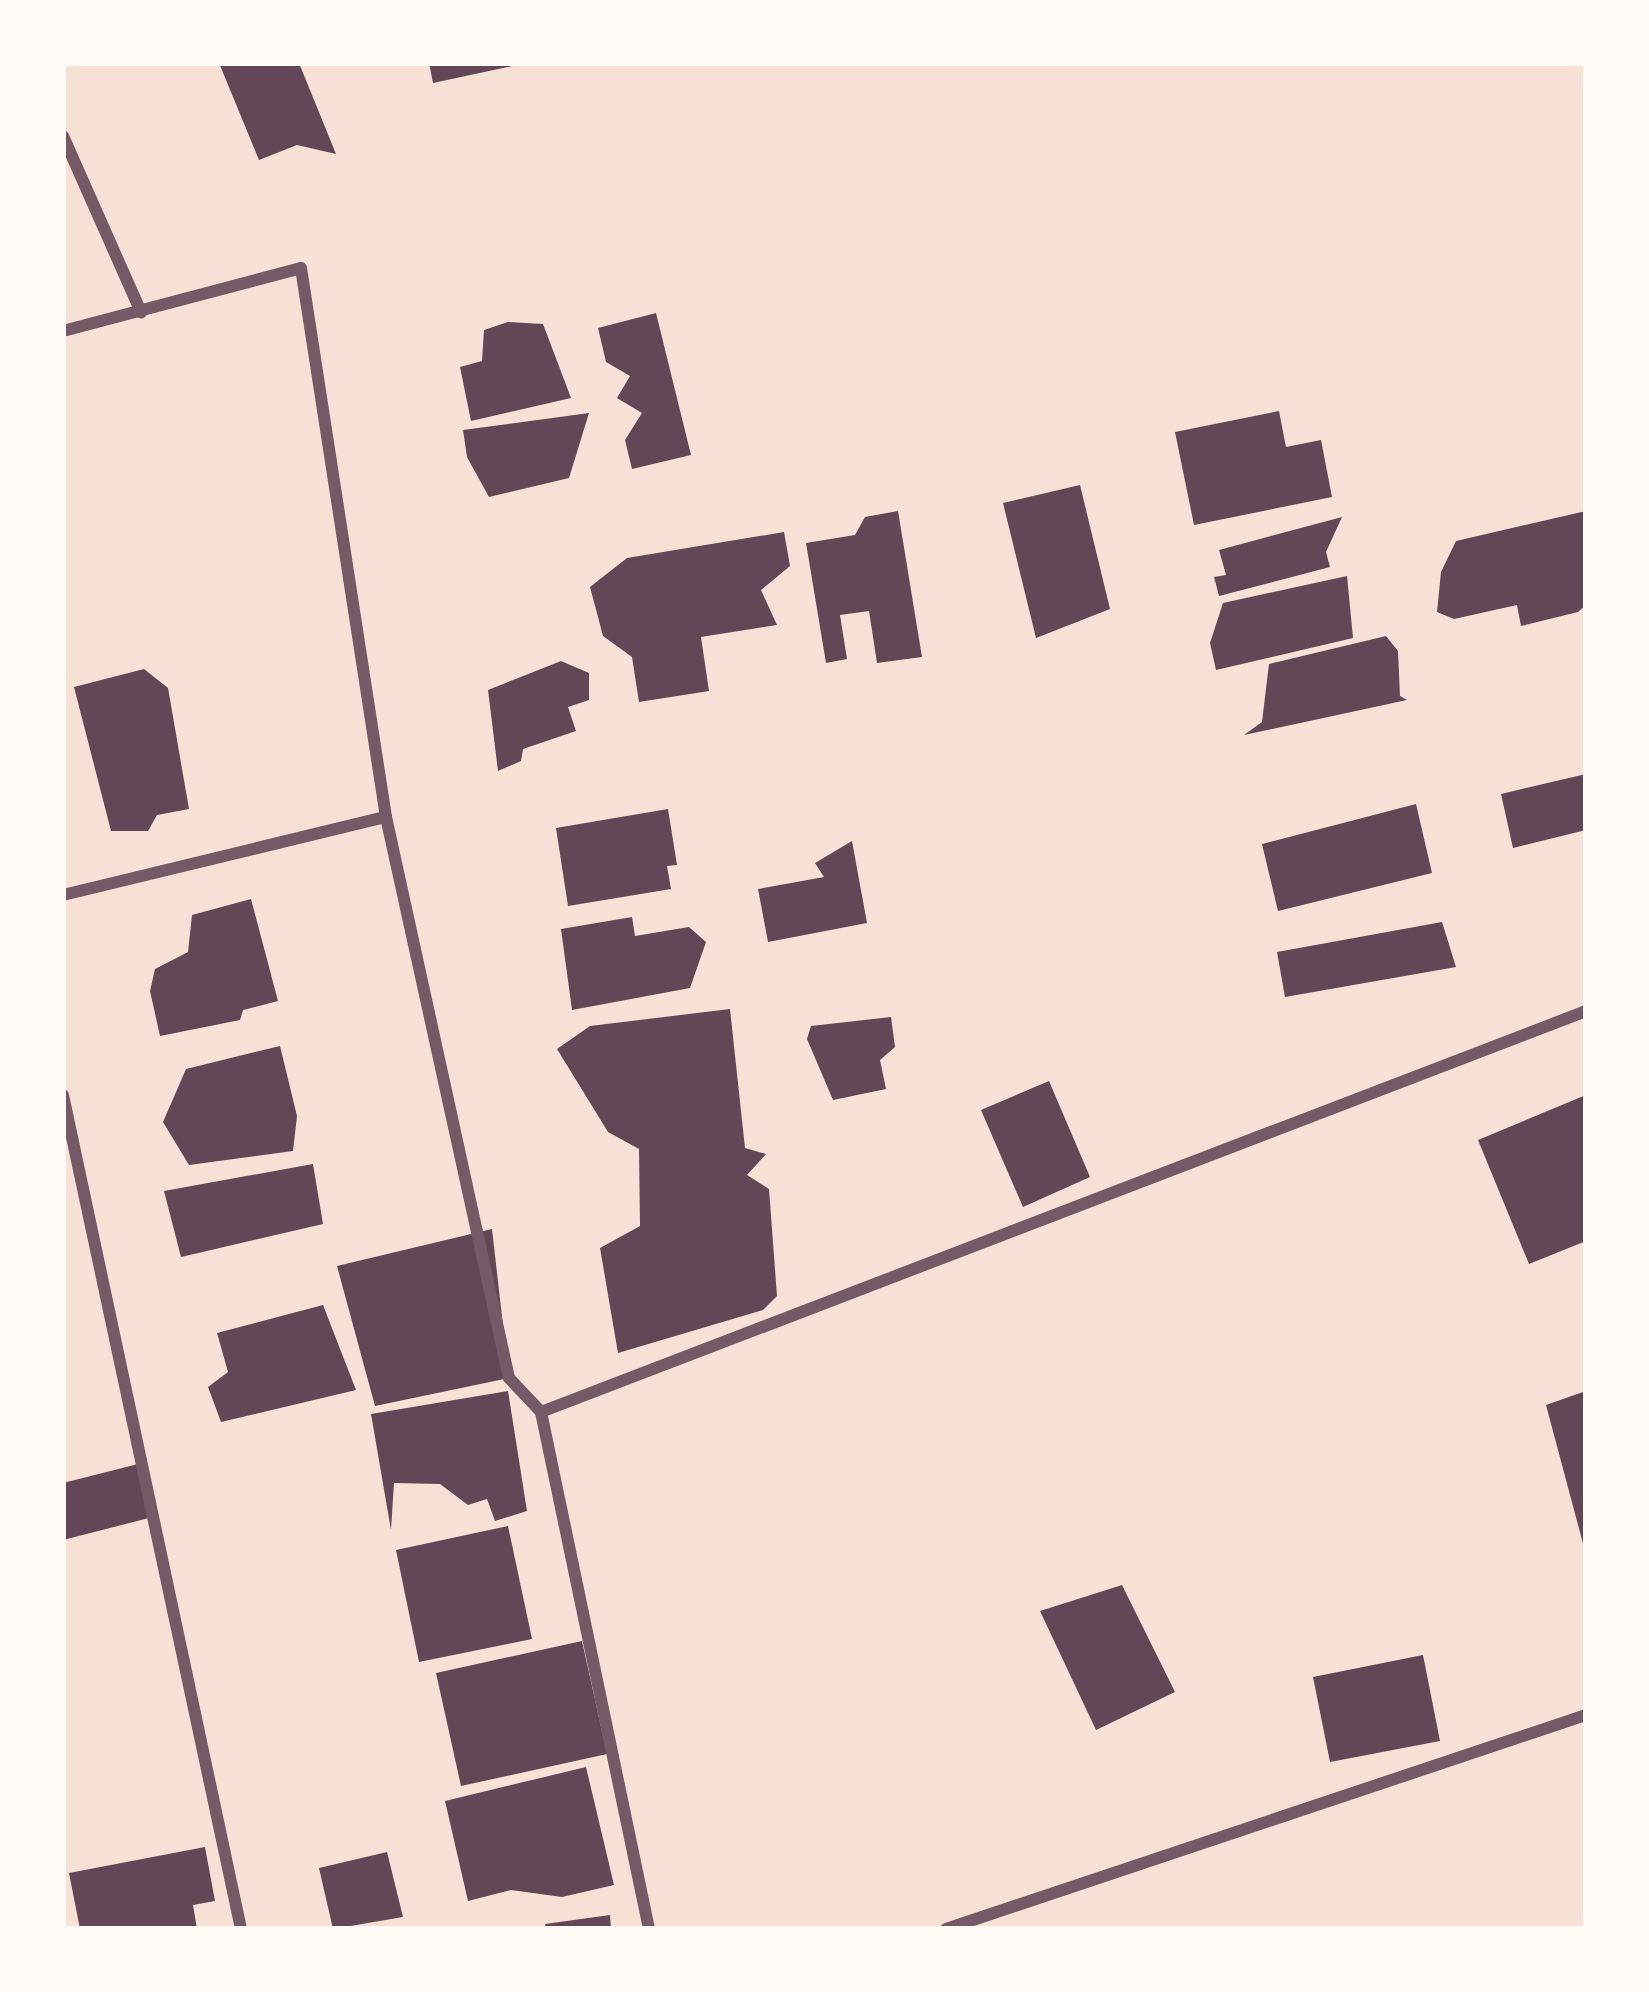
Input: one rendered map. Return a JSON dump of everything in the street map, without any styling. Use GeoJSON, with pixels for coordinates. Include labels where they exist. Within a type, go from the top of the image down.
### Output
{"type":"FeatureCollection","features":[{"type":"Feature","properties":{"kind":"street"},"geometry":{"type":"LineString","coordinates":[[63,136],[141,312]]}},
{"type":"Feature","properties":{"kind":"street"},"geometry":{"type":"LineString","coordinates":[[63,331],[302,268],[386,817],[509,1378],[541,1412],[650,1929]]}},
{"type":"Feature","properties":{"kind":"street"},"geometry":{"type":"LineString","coordinates":[[63,895],[386,817]]}},
{"type":"Feature","properties":{"kind":"street"},"geometry":{"type":"LineString","coordinates":[[541,1412],[1586,1011]]}},
{"type":"Feature","properties":{"kind":"street"},"geometry":{"type":"LineString","coordinates":[[63,1095],[241,1929]]}},
{"type":"Feature","properties":{"kind":"street"},"geometry":{"type":"LineString","coordinates":[[946,1929],[1586,1715]]}},
{"type":"Feature","properties":{"kind":"building"},"geometry":{"type":"Polygon","coordinates":[[[219,63],[299,63],[336,154],[297,145],[259,160],[219,63]]]}},
{"type":"Feature","properties":{"kind":"building"},"geometry":{"type":"Polygon","coordinates":[[[429,63],[517,63],[517,65],[433,83],[429,63]]]}},
{"type":"Feature","properties":{"kind":"building"},"geometry":{"type":"Polygon","coordinates":[[[656,313],[691,455],[632,469],[625,440],[642,413],[617,398],[630,376],[606,362],[598,328],[656,313]]]}},
{"type":"Feature","properties":{"kind":"building"},"geometry":{"type":"Polygon","coordinates":[[[508,322],[543,324],[571,398],[471,421],[460,367],[482,361],[484,330],[508,322]]]}},
{"type":"Feature","properties":{"kind":"building"},"geometry":{"type":"Polygon","coordinates":[[[1279,411],[1286,447],[1321,440],[1332,497],[1194,525],[1175,432],[1279,411]]]}},
{"type":"Feature","properties":{"kind":"building"},"geometry":{"type":"Polygon","coordinates":[[[589,413],[569,478],[489,497],[467,457],[463,430],[589,413]]]}},
{"type":"Feature","properties":{"kind":"building"},"geometry":{"type":"Polygon","coordinates":[[[1080,485],[1110,609],[1036,638],[1003,503],[1080,485]]]}},
{"type":"Feature","properties":{"kind":"building"},"geometry":{"type":"Polygon","coordinates":[[[898,511],[922,657],[877,663],[869,611],[840,615],[847,659],[826,663],[806,543],[855,535],[865,517],[898,511]]]}},
{"type":"Feature","properties":{"kind":"building"},"geometry":{"type":"Polygon","coordinates":[[[1586,511],[1586,605],[1578,612],[1521,626],[1517,605],[1454,619],[1437,612],[1441,572],[1456,541],[1586,511]]]}},
{"type":"Feature","properties":{"kind":"building"},"geometry":{"type":"Polygon","coordinates":[[[1342,517],[1326,552],[1330,567],[1219,596],[1214,577],[1226,575],[1219,550],[1342,517]]]}},
{"type":"Feature","properties":{"kind":"building"},"geometry":{"type":"Polygon","coordinates":[[[784,532],[790,566],[761,590],[777,625],[701,637],[709,691],[639,702],[632,657],[603,636],[590,587],[627,558],[784,532]]]}},
{"type":"Feature","properties":{"kind":"building"},"geometry":{"type":"Polygon","coordinates":[[[1347,576],[1353,638],[1216,670],[1210,643],[1223,603],[1347,576]]]}},
{"type":"Feature","properties":{"kind":"building"},"geometry":{"type":"Polygon","coordinates":[[[1386,636],[1398,651],[1400,696],[1407,700],[1244,735],[1262,722],[1269,664],[1386,636]]]}},
{"type":"Feature","properties":{"kind":"building"},"geometry":{"type":"Polygon","coordinates":[[[561,661],[589,673],[589,700],[568,707],[576,731],[523,749],[521,761],[498,771],[488,690],[561,661]]]}},
{"type":"Feature","properties":{"kind":"building"},"geometry":{"type":"Polygon","coordinates":[[[144,669],[168,688],[189,809],[157,815],[148,831],[111,831],[74,687],[144,669]]]}},
{"type":"Feature","properties":{"kind":"building"},"geometry":{"type":"Polygon","coordinates":[[[1586,774],[1586,830],[1513,848],[1501,794],[1586,774]]]}},
{"type":"Feature","properties":{"kind":"building"},"geometry":{"type":"Polygon","coordinates":[[[1416,804],[1432,873],[1278,911],[1262,844],[1416,804]]]}},
{"type":"Feature","properties":{"kind":"building"},"geometry":{"type":"Polygon","coordinates":[[[668,809],[677,865],[667,866],[671,889],[568,906],[556,828],[668,809]]]}},
{"type":"Feature","properties":{"kind":"building"},"geometry":{"type":"Polygon","coordinates":[[[852,841],[867,923],[768,942],[758,889],[824,877],[815,863],[852,841]]]}},
{"type":"Feature","properties":{"kind":"building"},"geometry":{"type":"Polygon","coordinates":[[[251,899],[278,1001],[243,1010],[240,1020],[160,1036],[150,991],[155,969],[188,952],[192,915],[251,899]]]}},
{"type":"Feature","properties":{"kind":"building"},"geometry":{"type":"Polygon","coordinates":[[[632,917],[635,936],[689,927],[706,942],[690,988],[572,1010],[561,929],[632,917]]]}},
{"type":"Feature","properties":{"kind":"building"},"geometry":{"type":"Polygon","coordinates":[[[1442,922],[1456,967],[1285,997],[1277,952],[1442,922]]]}},
{"type":"Feature","properties":{"kind":"building"},"geometry":{"type":"Polygon","coordinates":[[[730,1009],[745,1148],[766,1154],[747,1175],[769,1189],[777,1296],[763,1310],[618,1353],[600,1248],[640,1226],[639,1149],[608,1132],[557,1049],[590,1026],[730,1009]]]}},
{"type":"Feature","properties":{"kind":"building"},"geometry":{"type":"Polygon","coordinates":[[[891,1017],[895,1047],[880,1060],[886,1089],[833,1100],[807,1039],[811,1026],[891,1017]]]}},
{"type":"Feature","properties":{"kind":"building"},"geometry":{"type":"Polygon","coordinates":[[[280,1046],[297,1116],[293,1151],[189,1165],[163,1122],[186,1069],[280,1046]]]}},
{"type":"Feature","properties":{"kind":"building"},"geometry":{"type":"Polygon","coordinates":[[[1049,1081],[1090,1177],[1023,1207],[981,1110],[1049,1081]]]}},
{"type":"Feature","properties":{"kind":"building"},"geometry":{"type":"Polygon","coordinates":[[[1586,1095],[1586,1241],[1529,1264],[1478,1140],[1586,1095]]]}},
{"type":"Feature","properties":{"kind":"building"},"geometry":{"type":"Polygon","coordinates":[[[313,1164],[323,1224],[181,1257],[164,1191],[313,1164]]]}},
{"type":"Feature","properties":{"kind":"building"},"geometry":{"type":"Polygon","coordinates":[[[492,1229],[509,1378],[375,1406],[337,1266],[492,1229]]]}},
{"type":"Feature","properties":{"kind":"building"},"geometry":{"type":"Polygon","coordinates":[[[323,1305],[356,1390],[221,1422],[208,1387],[228,1372],[217,1333],[323,1305]]]}},
{"type":"Feature","properties":{"kind":"building"},"geometry":{"type":"Polygon","coordinates":[[[508,1391],[527,1511],[495,1521],[487,1499],[468,1505],[440,1484],[394,1483],[391,1530],[371,1414],[508,1391]]]}},
{"type":"Feature","properties":{"kind":"building"},"geometry":{"type":"Polygon","coordinates":[[[1586,1391],[1586,1551],[1585,1551],[1546,1405],[1586,1391]]]}},
{"type":"Feature","properties":{"kind":"building"},"geometry":{"type":"Polygon","coordinates":[[[142,1463],[153,1517],[63,1540],[63,1483],[142,1463]]]}},
{"type":"Feature","properties":{"kind":"building"},"geometry":{"type":"Polygon","coordinates":[[[508,1526],[532,1639],[419,1662],[396,1550],[508,1526]]]}},
{"type":"Feature","properties":{"kind":"building"},"geometry":{"type":"Polygon","coordinates":[[[1122,1585],[1175,1692],[1096,1730],[1040,1611],[1122,1585]]]}},
{"type":"Feature","properties":{"kind":"building"},"geometry":{"type":"Polygon","coordinates":[[[582,1641],[607,1754],[461,1786],[436,1673],[582,1641]]]}},
{"type":"Feature","properties":{"kind":"building"},"geometry":{"type":"Polygon","coordinates":[[[1423,1655],[1440,1741],[1330,1762],[1313,1677],[1423,1655]]]}},
{"type":"Feature","properties":{"kind":"building"},"geometry":{"type":"Polygon","coordinates":[[[586,1767],[614,1885],[562,1897],[511,1890],[468,1901],[445,1801],[586,1767]]]}},
{"type":"Feature","properties":{"kind":"building"},"geometry":{"type":"Polygon","coordinates":[[[205,1847],[215,1901],[193,1905],[197,1929],[80,1929],[69,1873],[205,1847]]]}},
{"type":"Feature","properties":{"kind":"building"},"geometry":{"type":"Polygon","coordinates":[[[387,1852],[403,1917],[333,1929],[319,1868],[387,1852]]]}},
{"type":"Feature","properties":{"kind":"building"},"geometry":{"type":"Polygon","coordinates":[[[610,1915],[611,1929],[546,1929],[545,1924],[610,1915]]]}}]}
